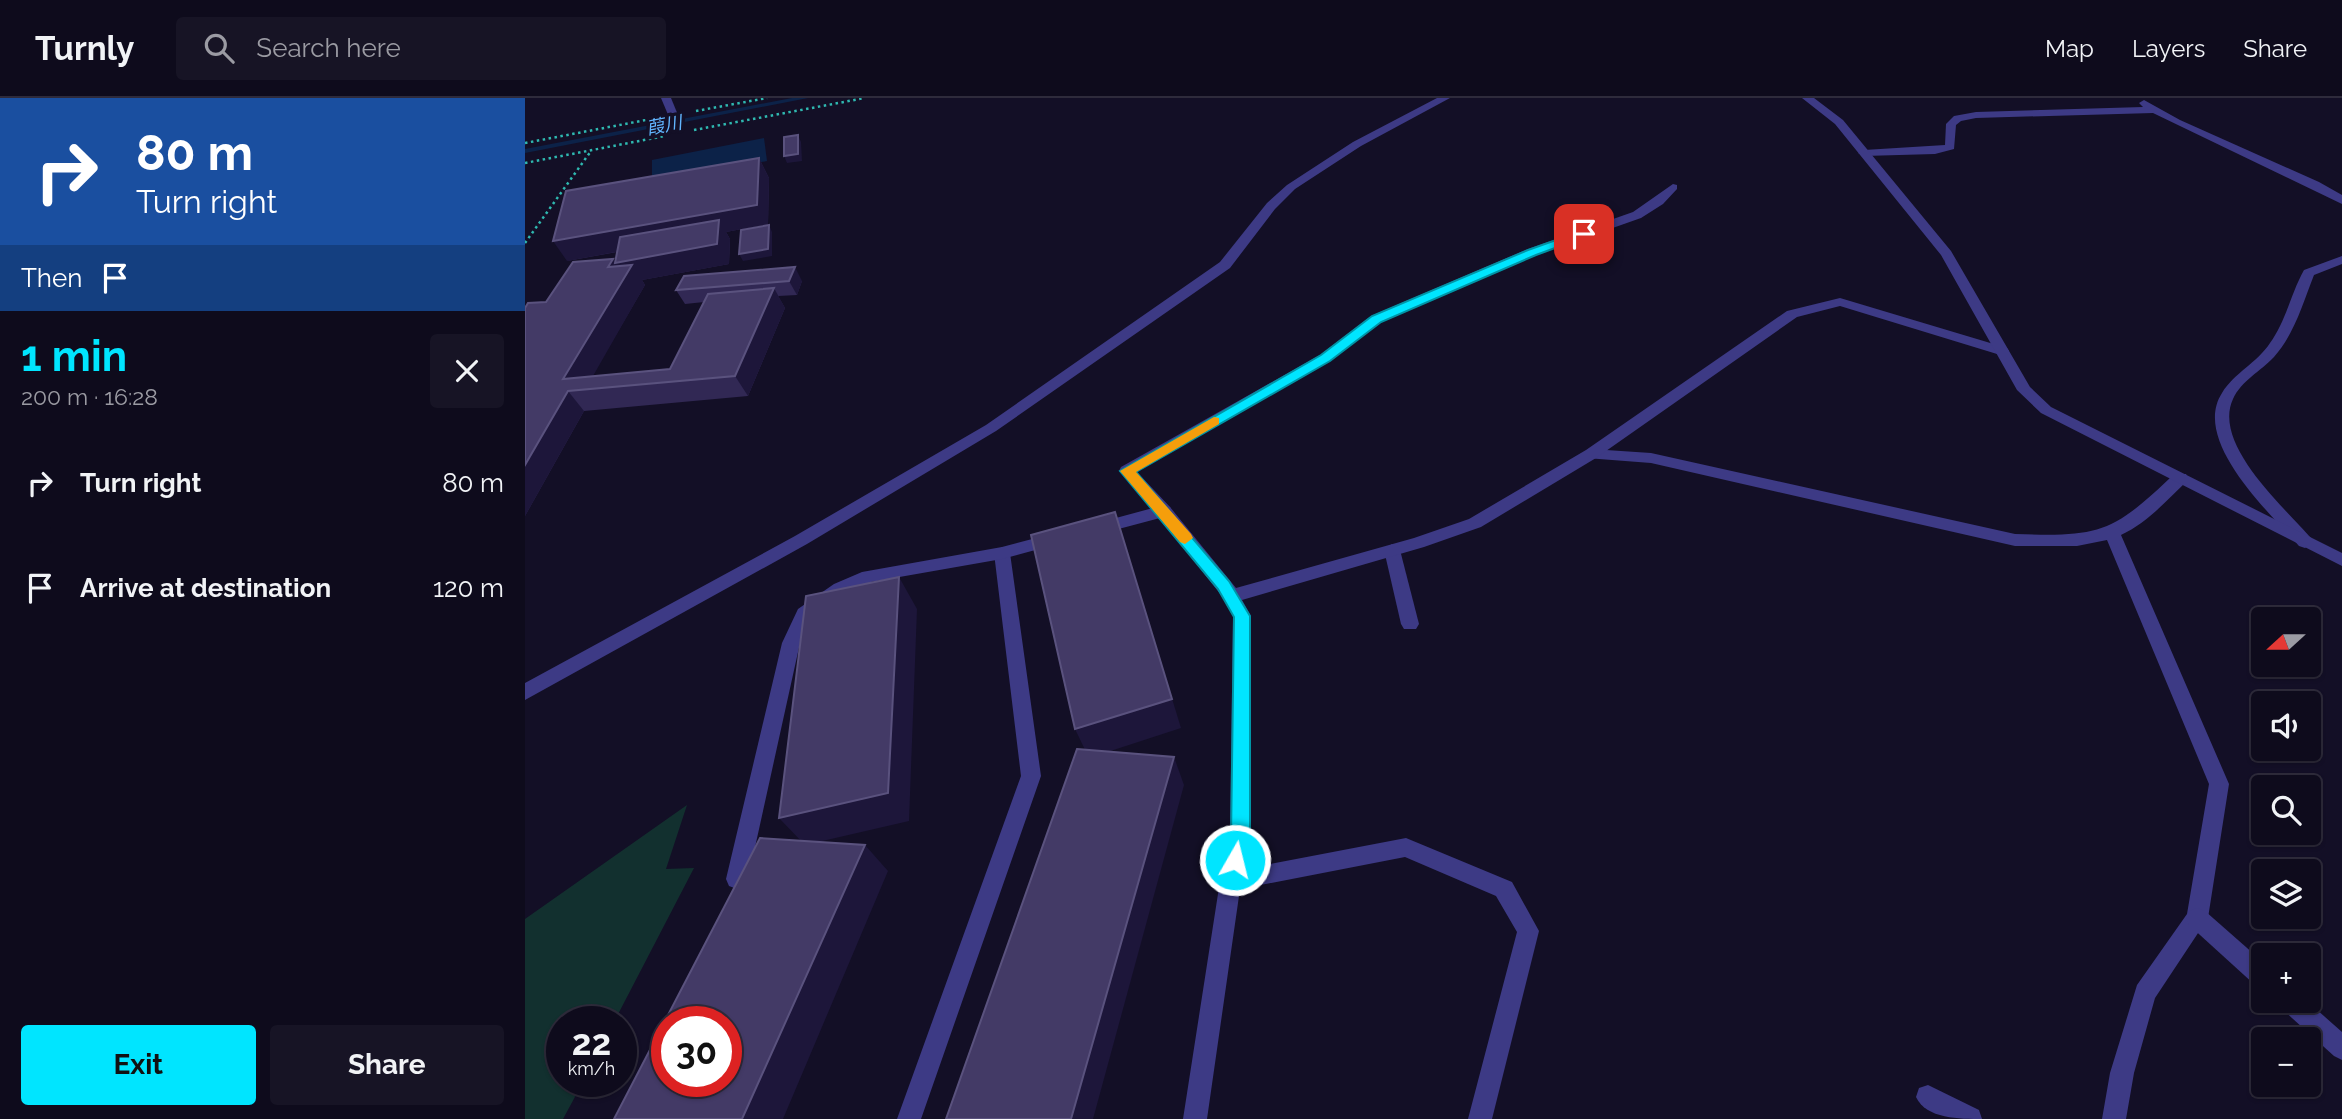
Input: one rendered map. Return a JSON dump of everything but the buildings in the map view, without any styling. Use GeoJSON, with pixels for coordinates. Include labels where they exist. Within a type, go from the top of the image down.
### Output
{"type":"FeatureCollection","features":[{"type":"Feature","properties":{"kind":"street"},"geometry":{"type":"LineString","coordinates":[[666,98],[673,116]]}},
{"type":"Feature","properties":{"kind":"street"},"geometry":{"type":"LineString","coordinates":[[525,692],[801,540],[1002,421],[1225,265],[1271,206],[1291,187],[1357,145],[1445,98]]}},
{"type":"Feature","properties":{"kind":"street"},"geometry":{"type":"LineString","coordinates":[[1807,98],[1839,122],[1947,254],[2024,390],[2046,410],[2342,560]]}},
{"type":"Feature","properties":{"kind":"street"},"geometry":{"type":"LineString","coordinates":[[2137,98],[2176,122],[2315,184],[2342,200]]}},
{"type":"Feature","properties":{"kind":"street"},"geometry":{"type":"LineString","coordinates":[[1864,153],[1935,151],[1950,148],[1951,124],[1958,118],[1976,115],[2153,110]]}},
{"type":"Feature","properties":{"kind":"street"},"geometry":{"type":"LineString","coordinates":[[1195,1119],[1231,881],[1240,840],[1242,616],[1232,596],[1164,511],[1127,471],[1325,358],[1376,319],[1532,252],[1637,215],[1659,201],[1674,187]]}},
{"type":"Feature","properties":{"kind":"street"},"geometry":{"type":"LineString","coordinates":[[2305,542],[2235,460],[2223,426],[2223,404],[2229,392],[2274,348],[2309,273],[2342,260]]}},
{"type":"Feature","properties":{"kind":"street"},"geometry":{"type":"LineString","coordinates":[[1232,596],[1475,523],[1591,454],[1792,314],[1840,302],[2002,351]]}},
{"type":"Feature","properties":{"kind":"street"},"geometry":{"type":"LineString","coordinates":[[1591,454],[1651,458],[2015,540],[2062,541],[2112,533],[2141,515],[2180,478]]}},
{"type":"Feature","properties":{"kind":"street"},"geometry":{"type":"LineString","coordinates":[[737,879],[791,643],[804,614],[840,589],[868,576],[1002,553],[1164,511]]}},
{"type":"Feature","properties":{"kind":"street"},"geometry":{"type":"LineString","coordinates":[[2112,533],[2219,784],[2197,918],[2145,993],[2123,1073],[2114,1119]]}},
{"type":"Feature","properties":{"kind":"street"},"geometry":{"type":"LineString","coordinates":[[1392,550],[1410,624]]}},
{"type":"Feature","properties":{"kind":"street"},"geometry":{"type":"LineString","coordinates":[[909,1119],[1031,776],[1002,553]]}},
{"type":"Feature","properties":{"kind":"street"},"geometry":{"type":"LineString","coordinates":[[1231,881],[1406,846],[1504,890],[1528,931],[1480,1119]]}},
{"type":"Feature","properties":{"kind":"street"},"geometry":{"type":"LineString","coordinates":[[2197,918],[2251,966]]}},
{"type":"Feature","properties":{"kind":"street"},"geometry":{"type":"LineString","coordinates":[[2303,1013],[2342,1048]]}},
{"type":"Feature","properties":{"kind":"street"},"geometry":{"type":"LineString","coordinates":[[1927,1097],[1970,1119]]}},
{"type":"Feature","properties":{"kind":"path"},"geometry":{"type":"LineString","coordinates":[[525,243],[591,150]]}},
{"type":"Feature","properties":{"kind":"green space"},"geometry":{"type":"Polygon","coordinates":[[[687,805],[666,869],[694,868],[622,1006],[546,1006],[546,1097],[575,1097],[563,1119],[525,1119],[525,919],[687,805]]]}},
{"type":"Feature","properties":{"kind":"water"},"geometry":{"type":"Polygon","coordinates":[[[764,138],[767,161],[652,184],[652,160],[764,138]]]}},
{"type":"Feature","properties":{"kind":"waterway","name":"葭川"},"geometry":{"type":"LineString","coordinates":[[525,151],[804,98]]}},
{"type":"Feature","properties":{"kind":"slow traffic"},"geometry":{"type":"LineString","coordinates":[[1185,538],[1127,471],[1214,421]]}},
{"type":"Feature","properties":{"kind":"route"},"geometry":{"type":"LineString","coordinates":[[1235,860],[1240,840],[1242,616],[1232,596],[1164,511],[1127,471],[1325,358],[1376,319],[1532,252],[1584,234]]}}]}
